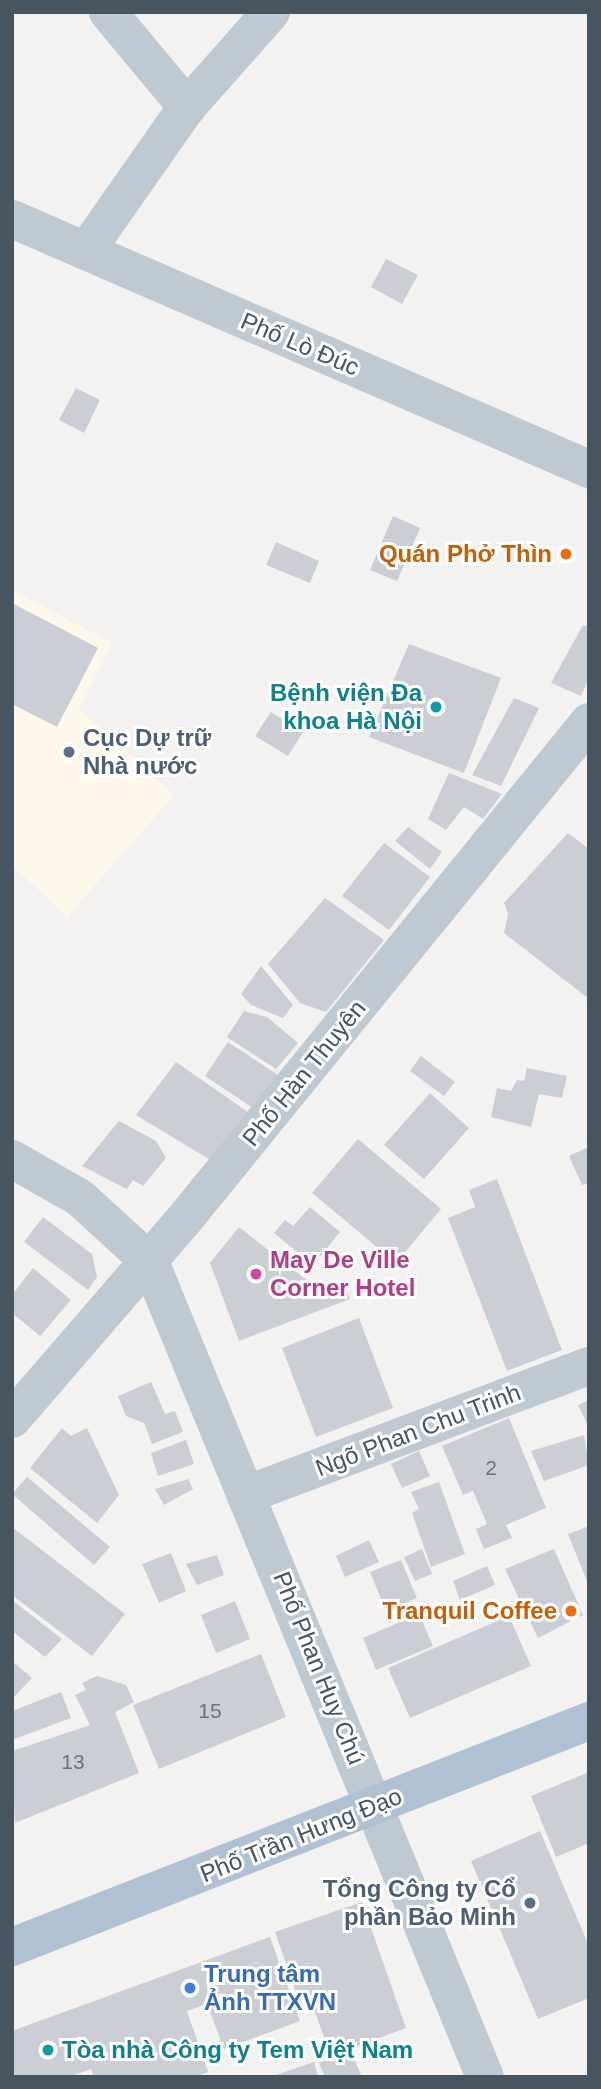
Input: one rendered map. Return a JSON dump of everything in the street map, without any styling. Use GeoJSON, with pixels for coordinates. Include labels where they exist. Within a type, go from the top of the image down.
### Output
{"type":"FeatureCollection","features":[{"type":"Feature","properties":{"kind":"main road","name":"Phố Trần Hưng Đạo"},"geometry":{"type":"LineString","coordinates":[[12,1947],[312,1832],[374,1802],[438,1782],[589,1721]]}},
{"type":"Feature","properties":{"kind":"street"},"geometry":{"type":"LineString","coordinates":[[108,12],[187,107]]}},
{"type":"Feature","properties":{"kind":"street"},"geometry":{"type":"LineString","coordinates":[[86,251],[187,107],[271,12]]}},
{"type":"Feature","properties":{"kind":"street","name":"Phố Lò Đúc"},"geometry":{"type":"LineString","coordinates":[[12,219],[589,469]]}},
{"type":"Feature","properties":{"kind":"street","name":"Phố Hàn Thuyên"},"geometry":{"type":"LineString","coordinates":[[12,1419],[101,1312],[150,1262],[589,722]]}},
{"type":"Feature","properties":{"kind":"street"},"geometry":{"type":"LineString","coordinates":[[12,1159],[80,1198],[150,1262]]}},
{"type":"Feature","properties":{"kind":"street","name":"Phố Phan Huy Chú"},"geometry":{"type":"LineString","coordinates":[[150,1262],[248,1494],[485,2077]]}},
{"type":"Feature","properties":{"kind":"street","name":"Ngõ Phan Chu Trinh"},"geometry":{"type":"LineString","coordinates":[[248,1494],[589,1366]]}},
{"type":"Feature","properties":{"kind":"shaded area","name":"Cục Dự trữ Nhà nước"},"geometry":{"type":"Polygon","coordinates":[[[12,590],[112,643],[79,709],[174,795],[67,917],[12,865],[12,590]]]}},
{"type":"Feature","properties":{"kind":"building"},"geometry":{"type":"Polygon","coordinates":[[[386,259],[418,275],[402,304],[371,287],[386,259]]]}},
{"type":"Feature","properties":{"kind":"building"},"geometry":{"type":"Polygon","coordinates":[[[76,388],[100,400],[84,433],[59,420],[76,388]]]}},
{"type":"Feature","properties":{"kind":"building"},"geometry":{"type":"Polygon","coordinates":[[[393,516],[420,528],[397,581],[370,570],[393,516]]]}},
{"type":"Feature","properties":{"kind":"building"},"geometry":{"type":"Polygon","coordinates":[[[276,542],[319,561],[310,583],[266,565],[276,542]]]}},
{"type":"Feature","properties":{"kind":"building"},"geometry":{"type":"Polygon","coordinates":[[[12,603],[98,648],[57,727],[12,704],[12,603]]]}},
{"type":"Feature","properties":{"kind":"building"},"geometry":{"type":"Polygon","coordinates":[[[583,625],[589,627],[589,677],[581,696],[551,683],[583,625]]]}},
{"type":"Feature","properties":{"kind":"building","name":"Bệnh viện Đa khoa Hà Nội"},"geometry":{"type":"Polygon","coordinates":[[[409,644],[501,678],[464,773],[369,737],[409,644]]]}},
{"type":"Feature","properties":{"kind":"building"},"geometry":{"type":"Polygon","coordinates":[[[514,698],[539,708],[501,786],[472,775],[514,698]]]}},
{"type":"Feature","properties":{"kind":"building"},"geometry":{"type":"Polygon","coordinates":[[[271,712],[303,732],[288,756],[255,736],[271,712]]]}},
{"type":"Feature","properties":{"kind":"building"},"geometry":{"type":"Polygon","coordinates":[[[449,773],[502,794],[483,819],[464,807],[446,830],[428,819],[449,773]]]}},
{"type":"Feature","properties":{"kind":"building"},"geometry":{"type":"Polygon","coordinates":[[[408,827],[442,852],[430,869],[395,841],[408,827]]]}},
{"type":"Feature","properties":{"kind":"building"},"geometry":{"type":"Polygon","coordinates":[[[568,833],[589,849],[589,999],[504,933],[508,914],[504,903],[568,833]]]}},
{"type":"Feature","properties":{"kind":"building"},"geometry":{"type":"Polygon","coordinates":[[[384,843],[430,877],[389,930],[342,896],[384,843]]]}},
{"type":"Feature","properties":{"kind":"building"},"geometry":{"type":"Polygon","coordinates":[[[325,898],[384,940],[326,1012],[300,1003],[268,964],[325,898]]]}},
{"type":"Feature","properties":{"kind":"building"},"geometry":{"type":"Polygon","coordinates":[[[261,966],[293,1005],[283,1018],[251,1005],[241,994],[261,966]]]}},
{"type":"Feature","properties":{"kind":"building"},"geometry":{"type":"Polygon","coordinates":[[[244,1011],[267,1017],[298,1043],[276,1069],[227,1037],[244,1011]]]}},
{"type":"Feature","properties":{"kind":"building"},"geometry":{"type":"Polygon","coordinates":[[[228,1042],[284,1079],[256,1110],[205,1076],[228,1042]]]}},
{"type":"Feature","properties":{"kind":"building"},"geometry":{"type":"Polygon","coordinates":[[[421,1056],[455,1082],[444,1096],[410,1071],[421,1056]]]}},
{"type":"Feature","properties":{"kind":"building"},"geometry":{"type":"Polygon","coordinates":[[[176,1062],[255,1117],[217,1164],[136,1115],[176,1062]]]}},
{"type":"Feature","properties":{"kind":"building"},"geometry":{"type":"Polygon","coordinates":[[[527,1068],[567,1076],[562,1098],[539,1094],[531,1127],[491,1117],[497,1088],[511,1091],[517,1080],[524,1081],[527,1068]]]}},
{"type":"Feature","properties":{"kind":"building"},"geometry":{"type":"Polygon","coordinates":[[[430,1093],[469,1128],[424,1179],[384,1145],[430,1093]]]}},
{"type":"Feature","properties":{"kind":"building"},"geometry":{"type":"Polygon","coordinates":[[[119,1121],[156,1141],[166,1158],[143,1186],[133,1180],[127,1189],[82,1166],[119,1121]]]}},
{"type":"Feature","properties":{"kind":"building"},"geometry":{"type":"Polygon","coordinates":[[[358,1139],[441,1209],[396,1263],[312,1193],[358,1139]]]}},
{"type":"Feature","properties":{"kind":"building"},"geometry":{"type":"Polygon","coordinates":[[[589,1147],[589,1183],[582,1185],[569,1156],[589,1147]]]}},
{"type":"Feature","properties":{"kind":"building"},"geometry":{"type":"Polygon","coordinates":[[[497,1179],[562,1350],[507,1371],[448,1218],[475,1207],[469,1190],[497,1179]]]}},
{"type":"Feature","properties":{"kind":"building"},"geometry":{"type":"Polygon","coordinates":[[[310,1207],[340,1232],[313,1265],[274,1233],[285,1220],[293,1226],[310,1207]]]}},
{"type":"Feature","properties":{"kind":"building"},"geometry":{"type":"Polygon","coordinates":[[[43,1217],[92,1254],[97,1277],[88,1290],[24,1242],[43,1217]]]}},
{"type":"Feature","properties":{"kind":"building","name":"May De Ville Corner Hotel"},"geometry":{"type":"Polygon","coordinates":[[[239,1227],[323,1293],[345,1285],[350,1299],[239,1341],[210,1263],[239,1227]]]}},
{"type":"Feature","properties":{"kind":"building"},"geometry":{"type":"Polygon","coordinates":[[[33,1268],[71,1300],[40,1336],[12,1313],[12,1295],[33,1268]]]}},
{"type":"Feature","properties":{"kind":"building"},"geometry":{"type":"Polygon","coordinates":[[[359,1318],[393,1408],[316,1437],[282,1348],[359,1318]]]}},
{"type":"Feature","properties":{"kind":"building"},"geometry":{"type":"Polygon","coordinates":[[[151,1382],[165,1414],[175,1411],[183,1432],[152,1444],[144,1423],[126,1416],[118,1396],[151,1382]]]}},
{"type":"Feature","properties":{"kind":"building"},"geometry":{"type":"Polygon","coordinates":[[[589,1400],[589,1428],[578,1405],[589,1400]]]}},
{"type":"Feature","properties":{"kind":"building"},"geometry":{"type":"Polygon","coordinates":[[[509,1418],[546,1508],[506,1525],[512,1538],[484,1549],[476,1529],[487,1524],[473,1491],[463,1495],[442,1446],[509,1418]]]}},
{"type":"Feature","properties":{"kind":"building"},"geometry":{"type":"Polygon","coordinates":[[[62,1428],[71,1436],[87,1428],[119,1495],[97,1523],[30,1468],[62,1428]]]}},
{"type":"Feature","properties":{"kind":"building"},"geometry":{"type":"Polygon","coordinates":[[[584,1435],[589,1465],[544,1481],[531,1451],[584,1435]]]}},
{"type":"Feature","properties":{"kind":"building"},"geometry":{"type":"Polygon","coordinates":[[[186,1440],[194,1464],[158,1476],[151,1453],[186,1440]]]}},
{"type":"Feature","properties":{"kind":"building"},"geometry":{"type":"Polygon","coordinates":[[[419,1451],[430,1476],[402,1488],[391,1464],[419,1451]]]}},
{"type":"Feature","properties":{"kind":"building"},"geometry":{"type":"Polygon","coordinates":[[[27,1477],[110,1547],[94,1565],[12,1494],[27,1477]]]}},
{"type":"Feature","properties":{"kind":"building"},"geometry":{"type":"Polygon","coordinates":[[[188,1479],[193,1489],[164,1505],[155,1489],[188,1479]]]}},
{"type":"Feature","properties":{"kind":"building"},"geometry":{"type":"Polygon","coordinates":[[[439,1482],[465,1554],[431,1567],[412,1513],[419,1509],[411,1492],[439,1482]]]}},
{"type":"Feature","properties":{"kind":"building"},"geometry":{"type":"Polygon","coordinates":[[[589,1526],[589,1586],[568,1534],[589,1526]]]}},
{"type":"Feature","properties":{"kind":"building"},"geometry":{"type":"Polygon","coordinates":[[[12,1527],[125,1614],[92,1656],[12,1595],[12,1527]]]}},
{"type":"Feature","properties":{"kind":"building"},"geometry":{"type":"Polygon","coordinates":[[[369,1540],[379,1562],[345,1577],[336,1556],[369,1540]]]}},
{"type":"Feature","properties":{"kind":"building"},"geometry":{"type":"Polygon","coordinates":[[[422,1549],[432,1574],[415,1581],[404,1557],[422,1549]]]}},
{"type":"Feature","properties":{"kind":"building"},"geometry":{"type":"Polygon","coordinates":[[[554,1549],[583,1615],[538,1638],[505,1569],[554,1549]]]}},
{"type":"Feature","properties":{"kind":"building"},"geometry":{"type":"Polygon","coordinates":[[[171,1553],[186,1591],[159,1603],[142,1564],[171,1553]]]}},
{"type":"Feature","properties":{"kind":"building"},"geometry":{"type":"Polygon","coordinates":[[[217,1555],[224,1575],[197,1585],[186,1564],[217,1555]]]}},
{"type":"Feature","properties":{"kind":"building"},"geometry":{"type":"Polygon","coordinates":[[[401,1560],[417,1598],[386,1611],[370,1572],[401,1560]]]}},
{"type":"Feature","properties":{"kind":"building"},"geometry":{"type":"Polygon","coordinates":[[[487,1566],[495,1585],[460,1600],[453,1581],[487,1566]]]}},
{"type":"Feature","properties":{"kind":"building"},"geometry":{"type":"Polygon","coordinates":[[[12,1600],[62,1639],[45,1657],[12,1631],[12,1600]]]}},
{"type":"Feature","properties":{"kind":"building"},"geometry":{"type":"Polygon","coordinates":[[[235,1601],[250,1639],[216,1653],[201,1615],[235,1601]]]}},
{"type":"Feature","properties":{"kind":"building"},"geometry":{"type":"Polygon","coordinates":[[[419,1614],[433,1646],[376,1670],[363,1638],[419,1614]]]}},
{"type":"Feature","properties":{"kind":"building"},"geometry":{"type":"Polygon","coordinates":[[[509,1616],[531,1666],[410,1718],[388,1668],[509,1616]]]}},
{"type":"Feature","properties":{"kind":"building"},"geometry":{"type":"Polygon","coordinates":[[[261,1654],[286,1717],[159,1769],[133,1705],[261,1654]]]}},
{"type":"Feature","properties":{"kind":"building"},"geometry":{"type":"Polygon","coordinates":[[[12,1661],[32,1678],[12,1699],[12,1661]]]}},
{"type":"Feature","properties":{"kind":"building"},"geometry":{"type":"Polygon","coordinates":[[[97,1676],[126,1685],[134,1702],[115,1712],[139,1773],[15,1823],[12,1751],[90,1725],[75,1695],[86,1690],[82,1683],[97,1676]]]}},
{"type":"Feature","properties":{"kind":"building"},"geometry":{"type":"Polygon","coordinates":[[[61,1692],[71,1718],[12,1740],[12,1711],[61,1692]]]}},
{"type":"Feature","properties":{"kind":"building"},"geometry":{"type":"Polygon","coordinates":[[[589,1772],[589,1843],[556,1857],[531,1796],[589,1772]]]}},
{"type":"Feature","properties":{"kind":"building","name":"Tổng Công ty Cổ phần Bảo Minh"},"geometry":{"type":"Polygon","coordinates":[[[540,1831],[589,1946],[589,1998],[538,2019],[471,1861],[540,1831]]]}},
{"type":"Feature","properties":{"kind":"building"},"geometry":{"type":"Polygon","coordinates":[[[362,1902],[406,2028],[350,2049],[362,2077],[325,2077],[319,2063],[340,2054],[331,2056],[308,1993],[297,1995],[275,1932],[362,1902]]]}},
{"type":"Feature","properties":{"kind":"building"},"geometry":{"type":"Polygon","coordinates":[[[270,1937],[300,2021],[224,2049],[207,2004],[187,2011],[208,2072],[194,2077],[94,2077],[91,2069],[69,2077],[12,2077],[12,2031],[270,1937]]]}},
{"type":"Feature","properties":{"kind":"building"},"geometry":{"type":"Polygon","coordinates":[[[314,2062],[318,2077],[273,2077],[273,2076],[314,2062]]]}},
{"type":"Feature","properties":{"kind":"place","name":"Quán Phở Thìn"},"geometry":{"type":"Point","coordinates":[566,554]}},
{"type":"Feature","properties":{"kind":"place","name":"Bệnh viện Đa khoa Hà Nội"},"geometry":{"type":"Point","coordinates":[436,707]}},
{"type":"Feature","properties":{"kind":"place","name":"Cục Dự trữ Nhà nước"},"geometry":{"type":"Point","coordinates":[69,752]}},
{"type":"Feature","properties":{"kind":"place","name":"May De Ville Corner Hotel"},"geometry":{"type":"Point","coordinates":[256,1274]}},
{"type":"Feature","properties":{"kind":"place","name":"Tranquil Coffee"},"geometry":{"type":"Point","coordinates":[571,1611]}},
{"type":"Feature","properties":{"kind":"place","name":"Tổng Công ty Cổ phần Bảo Minh"},"geometry":{"type":"Point","coordinates":[530,1903]}},
{"type":"Feature","properties":{"kind":"place","name":"Trung tâm Ảnh TTXVN"},"geometry":{"type":"Point","coordinates":[190,1988]}},
{"type":"Feature","properties":{"kind":"place","name":"Tòa nhà Công ty Tem Việt Nam"},"geometry":{"type":"Point","coordinates":[48,2050]}}]}
